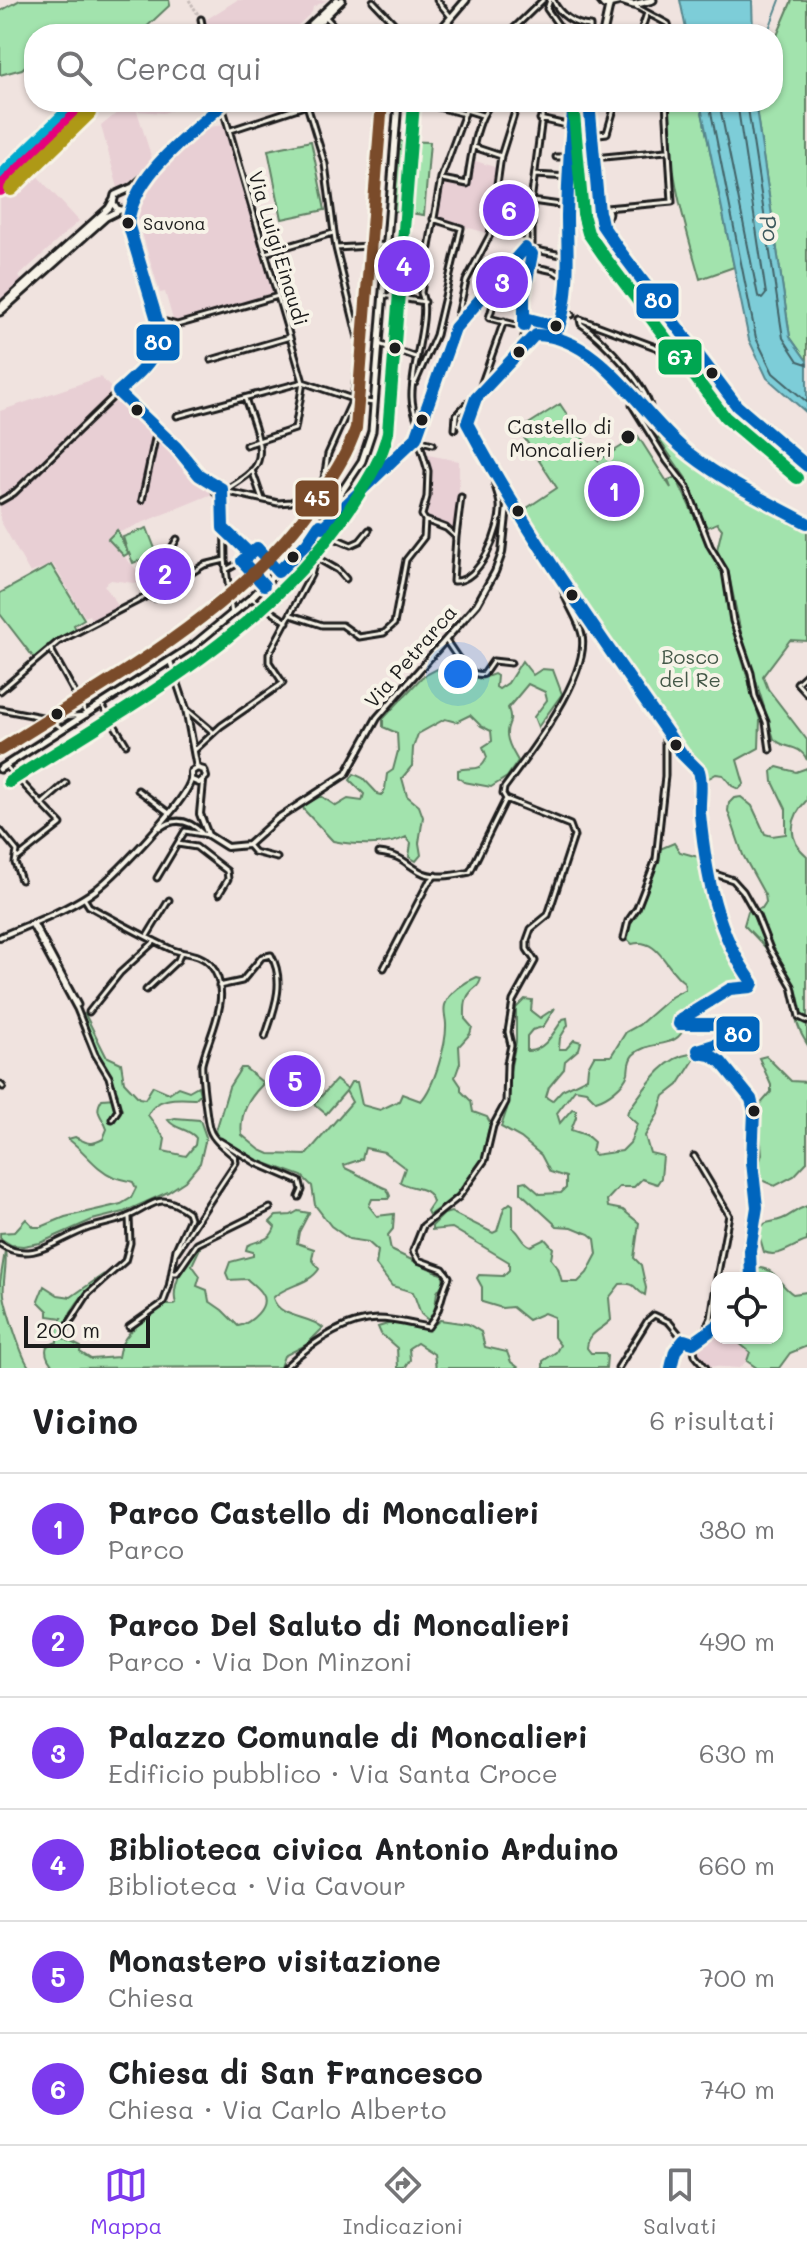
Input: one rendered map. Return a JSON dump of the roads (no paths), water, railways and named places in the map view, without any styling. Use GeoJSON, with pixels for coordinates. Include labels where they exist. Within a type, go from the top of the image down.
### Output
{"type":"FeatureCollection","features":[{"type":"Feature","properties":{"kind":"main road"},"geometry":{"type":"LineString","coordinates":[[316,24],[340,0]]}},
{"type":"Feature","properties":{"kind":"main road"},"geometry":{"type":"LineString","coordinates":[[315,24],[340,0]]}},
{"type":"Feature","properties":{"kind":"main road"},"geometry":{"type":"LineString","coordinates":[[445,24],[466,0]]}},
{"type":"Feature","properties":{"kind":"main road"},"geometry":{"type":"LineString","coordinates":[[606,19],[601,2],[653,0]]}},
{"type":"Feature","properties":{"kind":"main road"},"geometry":{"type":"LineString","coordinates":[[605,24],[611,1]]}},
{"type":"Feature","properties":{"kind":"main road"},"geometry":{"type":"LineString","coordinates":[[0,310],[109,208],[115,195],[147,176],[216,112]]}},
{"type":"Feature","properties":{"kind":"main road"},"geometry":{"type":"LineString","coordinates":[[202,125],[217,112]]}},
{"type":"Feature","properties":{"kind":"main road"},"geometry":{"type":"LineString","coordinates":[[3,768],[171,661],[232,615],[307,543],[365,456],[374,403],[397,112]]}},
{"type":"Feature","properties":{"kind":"main road"},"geometry":{"type":"LineString","coordinates":[[590,112],[597,189],[606,231],[725,392],[750,419],[807,466]]}},
{"type":"Feature","properties":{"kind":"main road"},"geometry":{"type":"LineString","coordinates":[[0,310],[106,217],[130,208],[147,176]]}},
{"type":"Feature","properties":{"kind":"main road"},"geometry":{"type":"LineString","coordinates":[[123,191],[130,193],[133,199]]}},
{"type":"Feature","properties":{"kind":"main road"},"geometry":{"type":"LineString","coordinates":[[113,200],[121,211]]}},
{"type":"Feature","properties":{"kind":"street"},"geometry":{"type":"LineString","coordinates":[[437,0],[451,17]]}},
{"type":"Feature","properties":{"kind":"street"},"geometry":{"type":"LineString","coordinates":[[518,24],[543,0]]}},
{"type":"Feature","properties":{"kind":"street"},"geometry":{"type":"LineString","coordinates":[[552,0],[570,20],[583,24]]}},
{"type":"Feature","properties":{"kind":"street"},"geometry":{"type":"LineString","coordinates":[[548,12],[552,0]]}},
{"type":"Feature","properties":{"kind":"street"},"geometry":{"type":"LineString","coordinates":[[373,1],[395,24]]}},
{"type":"Feature","properties":{"kind":"street"},"geometry":{"type":"LineString","coordinates":[[636,3],[641,11],[668,24]]}},
{"type":"Feature","properties":{"kind":"street"},"geometry":{"type":"LineString","coordinates":[[548,12],[550,9],[558,10]]}},
{"type":"Feature","properties":{"kind":"street"},"geometry":{"type":"LineString","coordinates":[[548,12],[555,24]]}},
{"type":"Feature","properties":{"kind":"street"},"geometry":{"type":"LineString","coordinates":[[643,24],[647,13]]}},
{"type":"Feature","properties":{"kind":"street"},"geometry":{"type":"LineString","coordinates":[[325,16],[332,24]]}},
{"type":"Feature","properties":{"kind":"street"},"geometry":{"type":"LineString","coordinates":[[201,19],[202,24]]}},
{"type":"Feature","properties":{"kind":"street","name":"Via Luigi Einaudi"},"geometry":{"type":"LineString","coordinates":[[226,112],[303,382]]}},
{"type":"Feature","properties":{"kind":"street"},"geometry":{"type":"LineString","coordinates":[[229,130],[282,112]]}},
{"type":"Feature","properties":{"kind":"street"},"geometry":{"type":"LineString","coordinates":[[220,493],[278,503],[291,502],[314,491],[324,479],[328,454],[353,399],[360,346],[333,233],[325,164],[309,112]]}},
{"type":"Feature","properties":{"kind":"street"},"geometry":{"type":"LineString","coordinates":[[420,429],[412,399],[415,357],[425,302],[421,293],[441,178],[466,112],[483,115]]}},
{"type":"Feature","properties":{"kind":"street"},"geometry":{"type":"LineString","coordinates":[[441,178],[467,184],[485,112]]}},
{"type":"Feature","properties":{"kind":"street"},"geometry":{"type":"LineString","coordinates":[[291,615],[322,625],[342,625],[359,637],[389,630],[397,619],[406,560],[424,537],[425,520],[422,515],[427,497],[428,471],[418,440],[420,429],[455,328],[466,281],[490,235],[501,156],[515,112]]}},
{"type":"Feature","properties":{"kind":"street"},"geometry":{"type":"LineString","coordinates":[[522,350],[541,112]]}},
{"type":"Feature","properties":{"kind":"street"},"geometry":{"type":"LineString","coordinates":[[525,318],[559,327],[564,313],[569,280],[568,206],[573,112]]}},
{"type":"Feature","properties":{"kind":"street"},"geometry":{"type":"LineString","coordinates":[[591,135],[607,133],[613,112]]}},
{"type":"Feature","properties":{"kind":"street"},"geometry":{"type":"LineString","coordinates":[[604,212],[672,202],[666,112]]}},
{"type":"Feature","properties":{"kind":"street"},"geometry":{"type":"LineString","coordinates":[[211,118],[222,118],[227,123]]}},
{"type":"Feature","properties":{"kind":"street"},"geometry":{"type":"LineString","coordinates":[[540,119],[571,126]]}},
{"type":"Feature","properties":{"kind":"street"},"geometry":{"type":"LineString","coordinates":[[474,147],[501,156]]}},
{"type":"Feature","properties":{"kind":"street"},"geometry":{"type":"LineString","coordinates":[[594,158],[667,151]]}},
{"type":"Feature","properties":{"kind":"street"},"geometry":{"type":"LineString","coordinates":[[556,157],[570,157]]}},
{"type":"Feature","properties":{"kind":"street"},"geometry":{"type":"LineString","coordinates":[[535,175],[569,177]]}},
{"type":"Feature","properties":{"kind":"street"},"geometry":{"type":"LineString","coordinates":[[496,193],[532,204],[568,206]]}},
{"type":"Feature","properties":{"kind":"street"},"geometry":{"type":"LineString","coordinates":[[455,328],[525,248],[532,204]]}},
{"type":"Feature","properties":{"kind":"street"},"geometry":{"type":"LineString","coordinates":[[128,223],[130,208]]}},
{"type":"Feature","properties":{"kind":"street"},"geometry":{"type":"LineString","coordinates":[[0,501],[14,493],[157,353],[159,327],[128,223],[121,211]]}},
{"type":"Feature","properties":{"kind":"street"},"geometry":{"type":"LineString","coordinates":[[413,387],[436,335],[461,228],[433,219]]}},
{"type":"Feature","properties":{"kind":"street"},"geometry":{"type":"LineString","coordinates":[[265,253],[333,233]]}},
{"type":"Feature","properties":{"kind":"street"},"geometry":{"type":"LineString","coordinates":[[336,248],[386,245]]}},
{"type":"Feature","properties":{"kind":"street"},"geometry":{"type":"LineString","coordinates":[[525,248],[532,252],[567,256]]}},
{"type":"Feature","properties":{"kind":"street"},"geometry":{"type":"LineString","coordinates":[[532,252],[536,267],[554,271],[569,280]]}},
{"type":"Feature","properties":{"kind":"street"},"geometry":{"type":"LineString","coordinates":[[487,291],[496,295],[489,318],[526,327],[534,334]]}},
{"type":"Feature","properties":{"kind":"street"},"geometry":{"type":"LineString","coordinates":[[382,295],[425,302]]}},
{"type":"Feature","properties":{"kind":"street"},"geometry":{"type":"LineString","coordinates":[[159,327],[170,330],[177,325],[278,296]]}},
{"type":"Feature","properties":{"kind":"street"},"geometry":{"type":"LineString","coordinates":[[564,313],[658,348],[680,367],[725,392]]}},
{"type":"Feature","properties":{"kind":"street"},"geometry":{"type":"LineString","coordinates":[[576,317],[613,352],[653,408],[651,417]]}},
{"type":"Feature","properties":{"kind":"street"},"geometry":{"type":"LineString","coordinates":[[156,319],[177,325]]}},
{"type":"Feature","properties":{"kind":"street"},"geometry":{"type":"LineString","coordinates":[[504,321],[467,423],[494,474],[562,580],[682,754],[698,768],[700,774],[699,811],[714,905],[738,966],[753,983],[751,987],[730,989],[680,1020],[679,1024],[723,1025],[738,1034],[736,1038],[698,1050],[721,1062],[751,1099],[754,1111],[752,1175],[757,1207],[750,1251],[751,1272]]}},
{"type":"Feature","properties":{"kind":"street"},"geometry":{"type":"LineString","coordinates":[[525,335],[550,333],[598,360],[697,461],[807,523]]}},
{"type":"Feature","properties":{"kind":"street"},"geometry":{"type":"LineString","coordinates":[[455,429],[456,415],[491,379],[512,363],[534,334]]}},
{"type":"Feature","properties":{"kind":"street"},"geometry":{"type":"LineString","coordinates":[[211,360],[290,337]]}},
{"type":"Feature","properties":{"kind":"street"},"geometry":{"type":"LineString","coordinates":[[379,344],[415,357]]}},
{"type":"Feature","properties":{"kind":"street"},"geometry":{"type":"LineString","coordinates":[[246,445],[295,429],[303,382]]}},
{"type":"Feature","properties":{"kind":"street"},"geometry":{"type":"LineString","coordinates":[[177,416],[303,382],[374,403]]}},
{"type":"Feature","properties":{"kind":"street"},"geometry":{"type":"LineString","coordinates":[[118,392],[220,493],[232,615]]}},
{"type":"Feature","properties":{"kind":"street"},"geometry":{"type":"LineString","coordinates":[[220,493],[252,470],[259,461],[245,398]]}},
{"type":"Feature","properties":{"kind":"street"},"geometry":{"type":"LineString","coordinates":[[634,398],[632,405],[687,487],[710,546],[725,571],[733,621],[766,722],[770,750]]}},
{"type":"Feature","properties":{"kind":"street"},"geometry":{"type":"LineString","coordinates":[[142,500],[157,428]]}},
{"type":"Feature","properties":{"kind":"street"},"geometry":{"type":"LineString","coordinates":[[194,751],[213,732],[283,683],[268,659],[311,575],[323,533],[321,526],[418,440]]}},
{"type":"Feature","properties":{"kind":"street"},"geometry":{"type":"LineString","coordinates":[[418,440],[433,444]]}},
{"type":"Feature","properties":{"kind":"street"},"geometry":{"type":"LineString","coordinates":[[252,470],[262,499]]}},
{"type":"Feature","properties":{"kind":"street"},"geometry":{"type":"LineString","coordinates":[[461,497],[452,579],[456,582],[470,576],[496,536],[500,507],[494,474]]}},
{"type":"Feature","properties":{"kind":"street","name":"Via Petrarca"},"geometry":{"type":"LineString","coordinates":[[248,845],[277,819],[346,774],[377,718],[477,604],[495,572],[506,537],[508,497]]}},
{"type":"Feature","properties":{"kind":"street"},"geometry":{"type":"LineString","coordinates":[[425,520],[446,528],[456,537]]}},
{"type":"Feature","properties":{"kind":"street"},"geometry":{"type":"LineString","coordinates":[[223,528],[249,553]]}},
{"type":"Feature","properties":{"kind":"street"},"geometry":{"type":"LineString","coordinates":[[323,533],[351,545],[360,541],[369,530]]}},
{"type":"Feature","properties":{"kind":"street"},"geometry":{"type":"LineString","coordinates":[[149,595],[149,585],[177,539]]}},
{"type":"Feature","properties":{"kind":"street"},"geometry":{"type":"LineString","coordinates":[[226,570],[257,548],[278,572]]}},
{"type":"Feature","properties":{"kind":"street"},"geometry":{"type":"LineString","coordinates":[[317,558],[338,570],[346,579]]}},
{"type":"Feature","properties":{"kind":"street"},"geometry":{"type":"LineString","coordinates":[[149,585],[170,586],[204,565],[225,560]]}},
{"type":"Feature","properties":{"kind":"street"},"geometry":{"type":"LineString","coordinates":[[242,561],[264,585]]}},
{"type":"Feature","properties":{"kind":"street"},"geometry":{"type":"LineString","coordinates":[[149,595],[156,598],[160,586],[157,572]]}},
{"type":"Feature","properties":{"kind":"street"},"geometry":{"type":"LineString","coordinates":[[284,1368],[328,1335],[375,1319],[428,1327],[440,1312],[441,1293],[449,1277],[443,1269],[418,1260],[413,1251],[423,1226],[459,1197],[485,1160],[493,1126],[506,1102],[511,1045],[508,1032],[513,1001],[535,961],[527,949],[527,940],[531,929],[548,915],[574,836],[570,825],[506,799],[503,794],[504,788],[563,703],[578,660],[581,632],[563,592],[562,580]]}},
{"type":"Feature","properties":{"kind":"street"},"geometry":{"type":"LineString","coordinates":[[0,691],[50,648],[149,595]]}},
{"type":"Feature","properties":{"kind":"street"},"geometry":{"type":"LineString","coordinates":[[251,598],[287,622]]}},
{"type":"Feature","properties":{"kind":"street"},"geometry":{"type":"LineString","coordinates":[[446,641],[474,675],[484,674],[493,661],[511,663]]}},
{"type":"Feature","properties":{"kind":"street"},"geometry":{"type":"LineString","coordinates":[[47,718],[87,715],[50,648]]}},
{"type":"Feature","properties":{"kind":"street"},"geometry":{"type":"LineString","coordinates":[[171,661],[186,709],[197,768]]}},
{"type":"Feature","properties":{"kind":"street"},"geometry":{"type":"LineString","coordinates":[[807,674],[797,683],[807,694]]}},
{"type":"Feature","properties":{"kind":"street"},"geometry":{"type":"LineString","coordinates":[[102,705],[126,744]]}},
{"type":"Feature","properties":{"kind":"street"},"geometry":{"type":"LineString","coordinates":[[0,709],[47,718],[63,729]]}},
{"type":"Feature","properties":{"kind":"street"},"geometry":{"type":"LineString","coordinates":[[186,709],[213,732]]}},
{"type":"Feature","properties":{"kind":"street"},"geometry":{"type":"LineString","coordinates":[[68,715],[72,724]]}},
{"type":"Feature","properties":{"kind":"street"},"geometry":{"type":"LineString","coordinates":[[50,738],[55,730],[54,722]]}},
{"type":"Feature","properties":{"kind":"street"},"geometry":{"type":"LineString","coordinates":[[624,938],[628,921],[637,908],[656,859],[665,776],[665,729]]}},
{"type":"Feature","properties":{"kind":"street"},"geometry":{"type":"LineString","coordinates":[[3,768],[61,824],[18,858],[15,863],[21,880]]}},
{"type":"Feature","properties":{"kind":"street"},"geometry":{"type":"LineString","coordinates":[[197,768],[205,772],[200,814],[205,834]]}},
{"type":"Feature","properties":{"kind":"street"},"geometry":{"type":"LineString","coordinates":[[197,768],[190,774],[200,795]]}},
{"type":"Feature","properties":{"kind":"street"},"geometry":{"type":"LineString","coordinates":[[193,782],[203,782]]}},
{"type":"Feature","properties":{"kind":"street"},"geometry":{"type":"LineString","coordinates":[[0,937],[84,898],[111,876],[193,782]]}},
{"type":"Feature","properties":{"kind":"street"},"geometry":{"type":"LineString","coordinates":[[42,804],[66,783]]}},
{"type":"Feature","properties":{"kind":"street"},"geometry":{"type":"LineString","coordinates":[[138,790],[169,813]]}},
{"type":"Feature","properties":{"kind":"street"},"geometry":{"type":"LineString","coordinates":[[379,853],[405,860],[421,872],[436,875],[470,872],[506,799]]}},
{"type":"Feature","properties":{"kind":"street"},"geometry":{"type":"LineString","coordinates":[[147,837],[173,821],[184,821],[227,847],[248,845],[254,852],[277,858]]}},
{"type":"Feature","properties":{"kind":"street"},"geometry":{"type":"LineString","coordinates":[[0,830],[17,851],[18,858]]}},
{"type":"Feature","properties":{"kind":"street"},"geometry":{"type":"LineString","coordinates":[[157,878],[185,831],[205,834]]}},
{"type":"Feature","properties":{"kind":"street"},"geometry":{"type":"LineString","coordinates":[[178,844],[196,847],[227,871],[228,879],[219,894]]}},
{"type":"Feature","properties":{"kind":"street"},"geometry":{"type":"LineString","coordinates":[[709,872],[733,880],[743,891],[770,949],[792,986],[799,1017],[807,1021]]}},
{"type":"Feature","properties":{"kind":"street"},"geometry":{"type":"LineString","coordinates":[[384,968],[428,883],[436,875]]}},
{"type":"Feature","properties":{"kind":"street"},"geometry":{"type":"LineString","coordinates":[[84,898],[89,906],[155,941],[208,962],[219,986],[217,1021],[201,1067],[210,1131],[235,1157],[236,1162],[175,1254]]}},
{"type":"Feature","properties":{"kind":"street"},"geometry":{"type":"LineString","coordinates":[[147,936],[169,900]]}},
{"type":"Feature","properties":{"kind":"street"},"geometry":{"type":"LineString","coordinates":[[32,924],[78,1005]]}},
{"type":"Feature","properties":{"kind":"street"},"geometry":{"type":"LineString","coordinates":[[32,924],[109,1077],[118,1110],[112,1119]]}},
{"type":"Feature","properties":{"kind":"street"},"geometry":{"type":"LineString","coordinates":[[89,1012],[120,973],[155,941]]}},
{"type":"Feature","properties":{"kind":"street"},"geometry":{"type":"LineString","coordinates":[[146,990],[178,960],[181,952]]}},
{"type":"Feature","properties":{"kind":"street"},"geometry":{"type":"LineString","coordinates":[[219,986],[242,981],[262,957],[271,955],[279,985],[265,1037]]}},
{"type":"Feature","properties":{"kind":"street"},"geometry":{"type":"LineString","coordinates":[[217,1139],[256,1163],[300,1182],[302,1190],[299,1197]]}},
{"type":"Feature","properties":{"kind":"street"},"geometry":{"type":"LineString","coordinates":[[694,1156],[729,1215],[718,1272]]}},
{"type":"Feature","properties":{"kind":"street"},"geometry":{"type":"LineString","coordinates":[[0,1244],[16,1254],[33,1252],[85,1229],[129,1217],[154,1201],[167,1202],[188,1212],[190,1218],[175,1254],[163,1303],[129,1327]]}},
{"type":"Feature","properties":{"kind":"street"},"geometry":{"type":"LineString","coordinates":[[172,1273],[177,1273],[197,1244],[270,1208]]}},
{"type":"Feature","properties":{"kind":"street"},"geometry":{"type":"LineString","coordinates":[[65,1330],[88,1294],[125,1261],[130,1243],[129,1217]]}},
{"type":"Feature","properties":{"kind":"street"},"geometry":{"type":"LineString","coordinates":[[618,1368],[654,1315],[666,1319],[684,1340],[693,1343]]}},
{"type":"Feature","properties":{"kind":"street"},"geometry":{"type":"LineString","coordinates":[[702,1336],[711,1318]]}},
{"type":"Feature","properties":{"kind":"street"},"geometry":{"type":"LineString","coordinates":[[693,1343],[711,1330]]}},
{"type":"Feature","properties":{"kind":"street"},"geometry":{"type":"LineString","coordinates":[[671,1368],[675,1351],[684,1340]]}},
{"type":"Feature","properties":{"kind":"street"},"geometry":{"type":"LineString","coordinates":[[693,1343],[695,1355],[706,1368]]}},
{"type":"Feature","properties":{"kind":"water"},"geometry":{"type":"Polygon","coordinates":[[[680,0],[752,0],[753,24],[685,24],[680,0]]]}},
{"type":"Feature","properties":{"kind":"water","name":"Po"},"geometry":{"type":"Polygon","coordinates":[[[702,112],[756,112],[790,337],[807,361],[807,413],[767,378],[749,340],[702,112]]]}},
{"type":"Feature","properties":{"kind":"waterway"},"geometry":{"type":"LineString","coordinates":[[771,24],[780,0]]}},
{"type":"Feature","properties":{"kind":"tunnel"},"geometry":{"type":"LineString","coordinates":[[189,0],[201,19]]}},
{"type":"Feature","properties":{"kind":"railway"},"geometry":{"type":"LineString","coordinates":[[3,176],[25,150]]}},
{"type":"Feature","properties":{"kind":"place","name":"Chiesa di San Francesco"},"geometry":{"type":"Point","coordinates":[509,210]}},
{"type":"Feature","properties":{"kind":"place","name":"Savona"},"geometry":{"type":"Point","coordinates":[128,223]}},
{"type":"Feature","properties":{"kind":"place","name":"Biblioteca civica Antonio Arduino"},"geometry":{"type":"Point","coordinates":[404,266]}},
{"type":"Feature","properties":{"kind":"place","name":"Palazzo Comunale di Moncalieri"},"geometry":{"type":"Point","coordinates":[502,282]}},
{"type":"Feature","properties":{"kind":"place","name":"Castello di Moncalieri"},"geometry":{"type":"Point","coordinates":[628,437]}},
{"type":"Feature","properties":{"kind":"place","name":"Parco Castello di Moncalieri"},"geometry":{"type":"Point","coordinates":[614,491]}},
{"type":"Feature","properties":{"kind":"place","name":"Parco Del Saluto di Moncalieri"},"geometry":{"type":"Point","coordinates":[165,574]}},
{"type":"Feature","properties":{"kind":"place","name":"Monastero visitazione"},"geometry":{"type":"Point","coordinates":[295,1081]}},
{"type":"Feature","properties":{"kind":"park label","name":"Bosco del Re"},"geometry":{"type":"Point","coordinates":[690,668]}}]}
